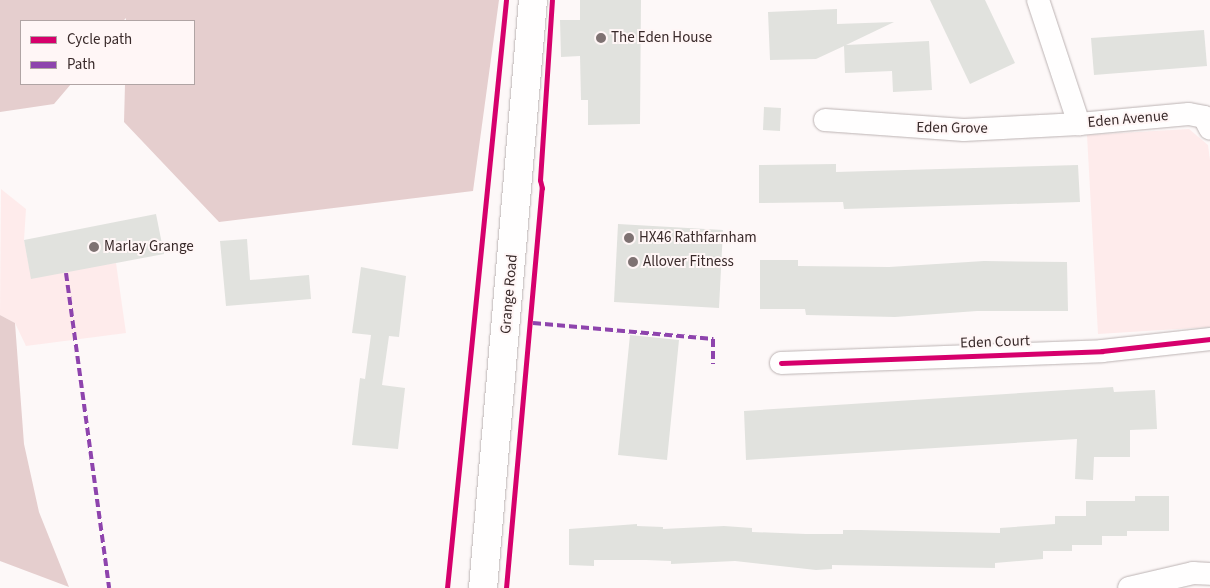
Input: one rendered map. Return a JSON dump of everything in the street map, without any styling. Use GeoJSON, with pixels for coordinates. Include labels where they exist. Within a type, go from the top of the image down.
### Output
{"type":"FeatureCollection","features":[{"type":"Feature","properties":{"kind":"main road","name":"Grange Road"},"geometry":{"type":"LineString","coordinates":[[483,588],[533,0]]}},
{"type":"Feature","properties":{"kind":"street","name":"Eden Avenue"},"geometry":{"type":"LineString","coordinates":[[1038,0],[1079,124],[1189,114],[1204,117],[1210,129]]}},
{"type":"Feature","properties":{"kind":"street","name":"Eden Grove"},"geometry":{"type":"LineString","coordinates":[[825,120],[964,130],[1079,124]]}},
{"type":"Feature","properties":{"kind":"street","name":"Eden Court"},"geometry":{"type":"LineString","coordinates":[[781,363],[1102,351],[1210,339]]}},
{"type":"Feature","properties":{"kind":"street"},"geometry":{"type":"LineString","coordinates":[[1129,588],[1193,573],[1210,574]]}},
{"type":"Feature","properties":{"kind":"shaded area"},"geometry":{"type":"Polygon","coordinates":[[[0,0],[499,0],[473,191],[219,222],[124,122],[125,85],[195,85],[195,20],[126,20],[126,18],[124,20],[20,20],[20,85],[70,85],[54,104],[0,112],[0,0]]]}},
{"type":"Feature","properties":{"kind":"shaded area"},"geometry":{"type":"Polygon","coordinates":[[[1189,129],[1208,145],[1210,160],[1210,327],[1098,334],[1087,135],[1189,129]]]}},
{"type":"Feature","properties":{"kind":"shaded area"},"geometry":{"type":"Polygon","coordinates":[[[1,189],[26,209],[24,240],[31,275],[116,263],[126,333],[26,346],[15,323],[0,315],[1,189]]]}},
{"type":"Feature","properties":{"kind":"shaded area"},"geometry":{"type":"Polygon","coordinates":[[[0,315],[15,323],[24,444],[39,512],[69,587],[0,561],[0,315]]]}},
{"type":"Feature","properties":{"kind":"building","name":"The Eden House"},"geometry":{"type":"Polygon","coordinates":[[[580,0],[641,0],[640,124],[588,125],[588,100],[581,100],[580,56],[561,57],[560,20],[580,20],[580,0]]]}},
{"type":"Feature","properties":{"kind":"building"},"geometry":{"type":"Polygon","coordinates":[[[930,0],[985,0],[1015,63],[970,84],[930,0]]]}},
{"type":"Feature","properties":{"kind":"building"},"geometry":{"type":"Polygon","coordinates":[[[837,9],[837,24],[894,22],[846,45],[929,41],[932,90],[893,92],[892,71],[845,73],[844,46],[816,59],[770,60],[768,12],[837,9]]]}},
{"type":"Feature","properties":{"kind":"building"},"geometry":{"type":"Polygon","coordinates":[[[1204,30],[1207,66],[1094,75],[1091,38],[1204,30]]]}},
{"type":"Feature","properties":{"kind":"building"},"geometry":{"type":"Polygon","coordinates":[[[764,107],[781,108],[780,131],[763,130],[764,107]]]}},
{"type":"Feature","properties":{"kind":"building"},"geometry":{"type":"Polygon","coordinates":[[[836,164],[836,172],[1078,165],[1080,202],[844,209],[843,202],[759,203],[759,165],[836,164]]]}},
{"type":"Feature","properties":{"kind":"building","name":"Marlay Grange"},"geometry":{"type":"Polygon","coordinates":[[[156,214],[164,254],[31,279],[24,240],[156,214]]]}},
{"type":"Feature","properties":{"kind":"building"},"geometry":{"type":"Polygon","coordinates":[[[618,224],[723,230],[719,308],[614,302],[618,224]]]}},
{"type":"Feature","properties":{"kind":"building"},"geometry":{"type":"Polygon","coordinates":[[[247,239],[250,280],[309,275],[311,299],[226,306],[220,241],[247,239]]]}},
{"type":"Feature","properties":{"kind":"building"},"geometry":{"type":"Polygon","coordinates":[[[760,260],[798,260],[798,266],[889,267],[984,261],[1067,262],[1068,311],[977,311],[895,317],[806,315],[805,309],[760,309],[760,260]]]}},
{"type":"Feature","properties":{"kind":"building"},"geometry":{"type":"Polygon","coordinates":[[[361,267],[406,276],[399,337],[389,336],[382,385],[405,388],[398,449],[352,445],[360,378],[365,379],[371,335],[352,333],[361,267]]]}},
{"type":"Feature","properties":{"kind":"building"},"geometry":{"type":"Polygon","coordinates":[[[630,335],[679,340],[667,460],[618,455],[630,335]]]}},
{"type":"Feature","properties":{"kind":"building"},"geometry":{"type":"Polygon","coordinates":[[[1113,387],[1114,392],[1155,390],[1157,429],[1130,430],[1130,457],[1094,457],[1093,480],[1075,479],[1077,439],[746,460],[744,411],[1113,387]]]}},
{"type":"Feature","properties":{"kind":"building"},"geometry":{"type":"Polygon","coordinates":[[[1135,496],[1169,496],[1169,531],[1127,531],[1127,536],[1102,536],[1102,545],[1072,545],[1072,551],[1043,551],[1043,559],[995,563],[995,568],[832,565],[832,569],[816,570],[735,561],[671,564],[671,561],[646,560],[594,560],[594,566],[569,565],[569,529],[637,524],[637,526],[663,527],[663,529],[724,526],[752,528],[752,532],[806,534],[843,534],[843,530],[1000,533],[1000,528],[1055,524],[1055,516],[1086,516],[1086,501],[1135,501],[1135,496]]]}},
{"type":"Feature","properties":{"kind":"marked path"},"geometry":{"type":"LineString","coordinates":[[66,273],[109,588]]}},
{"type":"Feature","properties":{"kind":"marked path"},"geometry":{"type":"LineString","coordinates":[[533,323],[713,339],[713,364]]}},
{"type":"Feature","properties":{"kind":"cycle path"},"geometry":{"type":"LineString","coordinates":[[447,588],[506,0]]}},
{"type":"Feature","properties":{"kind":"cycle path"},"geometry":{"type":"LineString","coordinates":[[506,588],[542,188],[540,180],[552,0]]}},
{"type":"Feature","properties":{"kind":"cycle path"},"geometry":{"type":"LineString","coordinates":[[781,363],[1102,351],[1210,339]]}},
{"type":"Feature","properties":{"kind":"place","name":"The Eden House"},"geometry":{"type":"Point","coordinates":[601,38]}},
{"type":"Feature","properties":{"kind":"place","name":"HX46 Rathfarnham"},"geometry":{"type":"Point","coordinates":[629,238]}},
{"type":"Feature","properties":{"kind":"place","name":"Marlay Grange"},"geometry":{"type":"Point","coordinates":[94,247]}},
{"type":"Feature","properties":{"kind":"place","name":"Allover Fitness"},"geometry":{"type":"Point","coordinates":[633,262]}}]}
